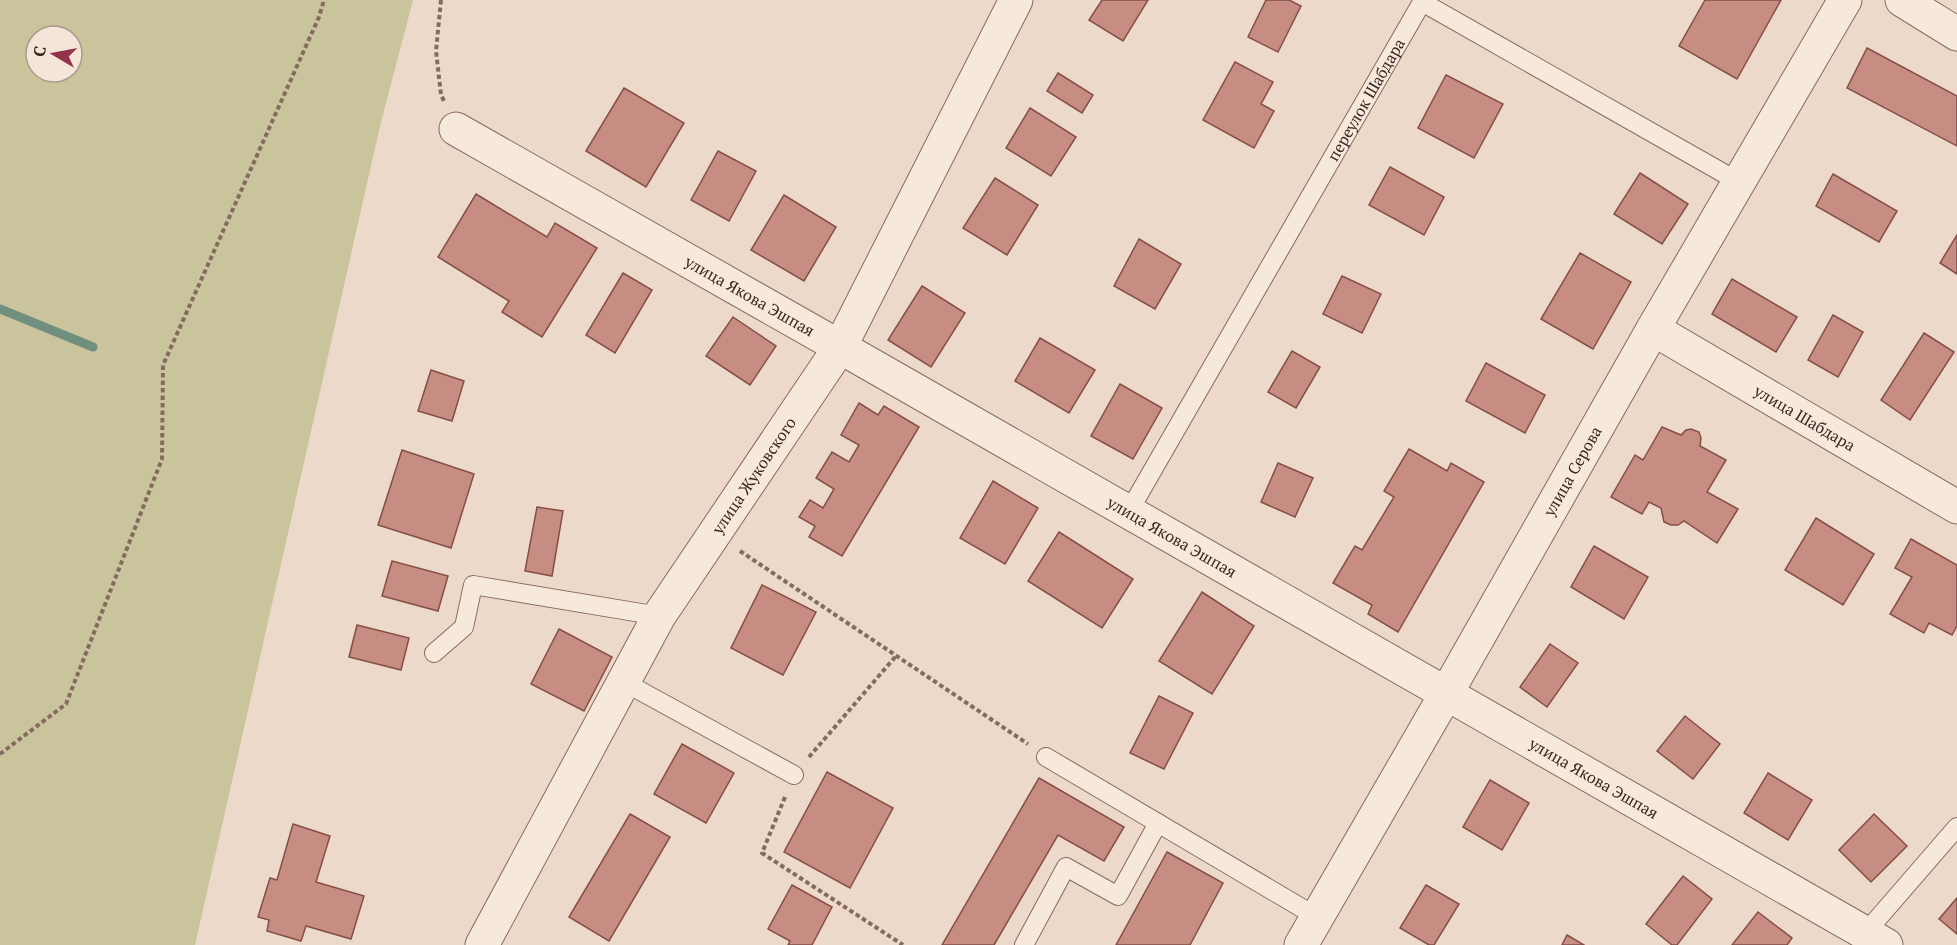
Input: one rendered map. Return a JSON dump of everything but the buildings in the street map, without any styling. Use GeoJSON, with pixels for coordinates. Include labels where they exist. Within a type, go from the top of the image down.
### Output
{"type":"FeatureCollection","features":[{"type":"Feature","properties":{"kind":"street","name":"улица Жуковского"},"geometry":{"type":"LineString","coordinates":[[482,945],[659,616],[840,347],[1016,0]]}},
{"type":"Feature","properties":{"kind":"street","name":"улица Серова"},"geometry":{"type":"LineString","coordinates":[[1301,945],[1653,329],[1845,0]]}},
{"type":"Feature","properties":{"kind":"street"},"geometry":{"type":"LineString","coordinates":[[1902,0],[1957,34]]}},
{"type":"Feature","properties":{"kind":"street","name":"улица Якова Эшпая"},"geometry":{"type":"LineString","coordinates":[[456,129],[1446,694],[1868,941]]}},
{"type":"Feature","properties":{"kind":"street","name":"улица Шабдара"},"geometry":{"type":"LineString","coordinates":[[1653,329],[1957,507]]}},
{"type":"Feature","properties":{"kind":"lane","name":"переулок Шабдара"},"geometry":{"type":"LineString","coordinates":[[1128,513],[1422,2],[1738,182]]}},
{"type":"Feature","properties":{"kind":"lane"},"geometry":{"type":"LineString","coordinates":[[434,653],[464,627],[473,585],[659,616]]}},
{"type":"Feature","properties":{"kind":"lane"},"geometry":{"type":"LineString","coordinates":[[624,682],[794,775]]}},
{"type":"Feature","properties":{"kind":"lane"},"geometry":{"type":"LineString","coordinates":[[1046,757],[1317,917]]}},
{"type":"Feature","properties":{"kind":"lane"},"geometry":{"type":"LineString","coordinates":[[1023,945],[1066,867],[1118,896],[1158,823]]}},
{"type":"Feature","properties":{"kind":"lane"},"geometry":{"type":"LineString","coordinates":[[1868,941],[1957,827]]}},
{"type":"Feature","properties":{"kind":"path"},"geometry":{"type":"LineString","coordinates":[[0,754],[66,704],[162,459],[163,365],[319,17],[324,0]]}},
{"type":"Feature","properties":{"kind":"path"},"geometry":{"type":"LineString","coordinates":[[441,0],[436,51],[441,95],[456,129]]}},
{"type":"Feature","properties":{"kind":"path"},"geometry":{"type":"LineString","coordinates":[[715,534],[1046,757]]}},
{"type":"Feature","properties":{"kind":"path"},"geometry":{"type":"LineString","coordinates":[[896,656],[794,775],[762,853],[903,945]]}},
{"type":"Feature","properties":{"kind":"shaded area"},"geometry":{"type":"Polygon","coordinates":[[[0,0],[413,0],[380,126],[195,945],[0,945],[0,0]]]}},
{"type":"Feature","properties":{"kind":"waterway"},"geometry":{"type":"LineString","coordinates":[[0,309],[93,347]]}}]}
